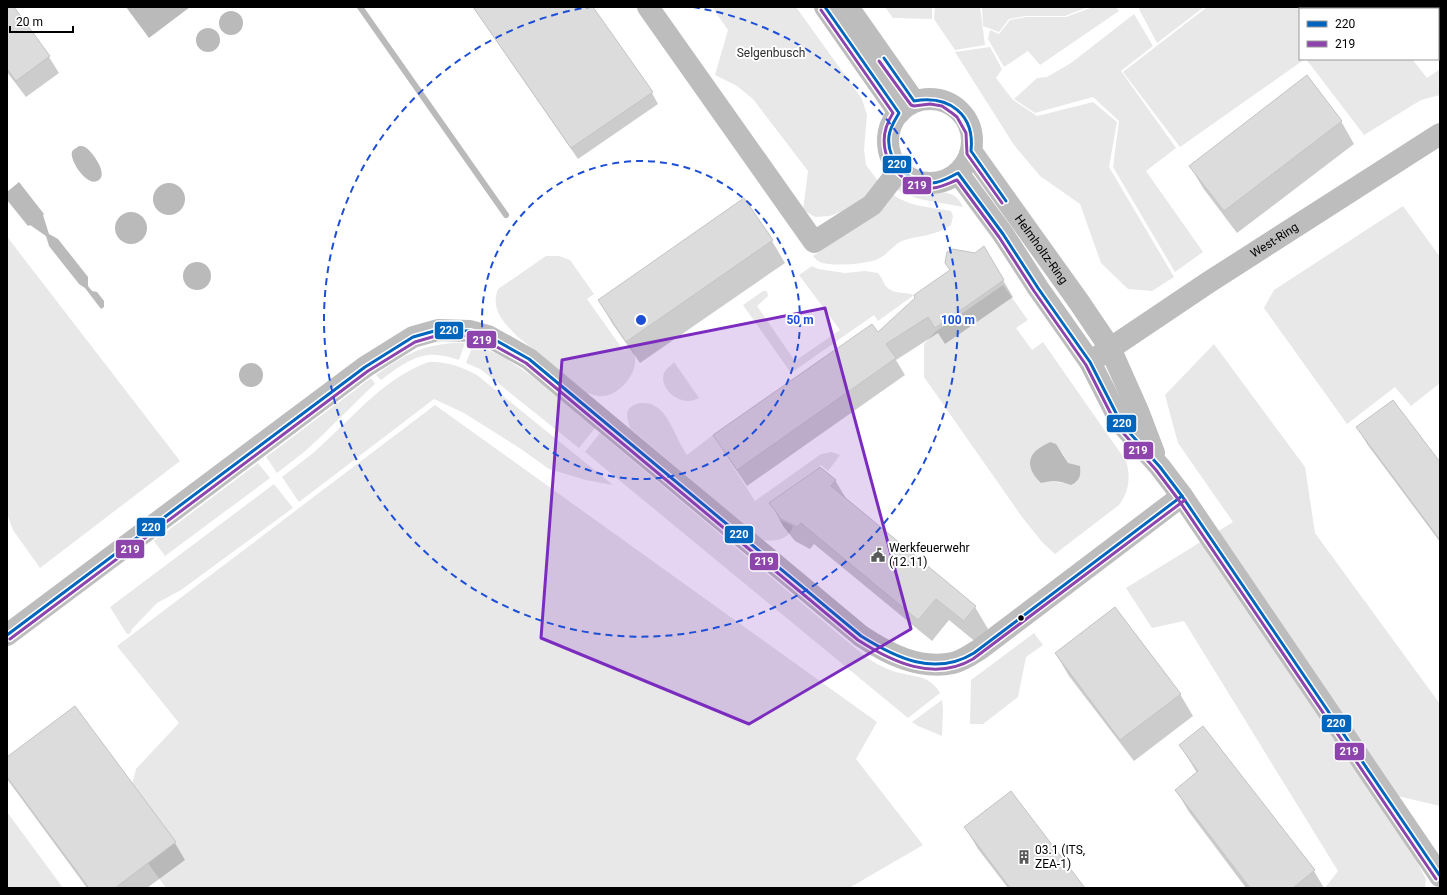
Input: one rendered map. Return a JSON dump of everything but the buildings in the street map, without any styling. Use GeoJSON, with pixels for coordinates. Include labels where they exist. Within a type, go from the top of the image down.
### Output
{"type":"FeatureCollection","features":[{"type":"Feature","properties":{"kind":"street"},"geometry":{"type":"LineString","coordinates":[[648,7],[814,242],[872,205],[900,169]]}},
{"type":"Feature","properties":{"kind":"street"},"geometry":{"type":"LineString","coordinates":[[825,7],[907,107]]}},
{"type":"Feature","properties":{"kind":"street"},"geometry":{"type":"LineString","coordinates":[[848,7],[907,107]]}},
{"type":"Feature","properties":{"kind":"street"},"geometry":{"type":"LineString","coordinates":[[929,99],[938,100],[952,105],[961,113],[969,126],[973,138],[971,151],[958,174],[945,180],[930,183],[914,179],[900,169],[890,154],[889,134],[895,119],[907,107],[929,99]]}},
{"type":"Feature","properties":{"kind":"street","name":"West-Ring"},"geometry":{"type":"LineString","coordinates":[[1110,348],[1209,282],[1440,134]]}},
{"type":"Feature","properties":{"kind":"street","name":"Helmholtz-Ring"},"geometry":{"type":"LineString","coordinates":[[971,151],[1110,348],[1138,411],[1160,467]]}},
{"type":"Feature","properties":{"kind":"street","name":"Helmholtz-Ring"},"geometry":{"type":"LineString","coordinates":[[958,174],[1003,234],[1090,362],[1121,423],[1160,467],[1182,496],[1440,876]]}},
{"type":"Feature","properties":{"kind":"street"},"geometry":{"type":"LineString","coordinates":[[7,636],[365,367],[413,337],[438,330],[470,331],[488,336],[529,358],[861,636],[877,647],[914,662],[941,664],[954,663],[980,649],[1182,496]]}},
{"type":"Feature","properties":{"kind":"street"},"geometry":{"type":"LineString","coordinates":[[1090,362],[1110,348]]}},
{"type":"Feature","properties":{"kind":"highlighted area"},"geometry":{"type":"Polygon","coordinates":[[[825,308],[911,629],[749,724],[541,638],[562,360],[825,308]]]}},
{"type":"Feature","properties":{"kind":"green space","name":"Selgenbusch"},"geometry":{"type":"Polygon","coordinates":[[[712,7],[796,7],[862,99],[867,115],[864,150],[866,165],[878,181],[863,200],[830,216],[815,217],[803,210],[808,171],[753,99],[737,86],[715,75],[728,30],[712,7]]]}},
{"type":"Feature","properties":{"kind":"green space"},"geometry":{"type":"Polygon","coordinates":[[[885,7],[932,7],[932,19],[893,18],[885,7]]]}},
{"type":"Feature","properties":{"kind":"green space"},"geometry":{"type":"Polygon","coordinates":[[[935,7],[980,7],[985,45],[955,50],[934,19],[935,7]]]}},
{"type":"Feature","properties":{"kind":"green space"},"geometry":{"type":"Polygon","coordinates":[[[982,7],[1088,7],[1065,16],[1026,16],[1009,19],[999,32],[983,26],[982,7]]]}},
{"type":"Feature","properties":{"kind":"green space"},"geometry":{"type":"Polygon","coordinates":[[[1093,7],[1116,7],[1119,11],[1040,65],[1028,51],[1004,67],[988,39],[990,30],[999,34],[1010,20],[1026,17],[1066,17],[1093,7]]]}},
{"type":"Feature","properties":{"kind":"green space"},"geometry":{"type":"Polygon","coordinates":[[[1141,7],[1204,7],[1157,43],[1139,9],[1141,7]]]}},
{"type":"Feature","properties":{"kind":"green space"},"geometry":{"type":"Polygon","coordinates":[[[1207,7],[1372,8],[1299,8],[1299,60],[1304,60],[1180,147],[1123,72],[1207,7]]]}},
{"type":"Feature","properties":{"kind":"green space"},"geometry":{"type":"Polygon","coordinates":[[[1134,14],[1153,46],[1121,71],[1176,148],[1146,171],[1203,252],[1175,272],[1113,167],[1119,121],[1093,97],[1035,113],[1014,99],[1037,78],[1047,77],[1071,63],[1134,14]]]}},
{"type":"Feature","properties":{"kind":"green space"},"geometry":{"type":"Polygon","coordinates":[[[990,47],[1002,69],[996,78],[1013,100],[1037,116],[1093,102],[1117,122],[1109,167],[1174,277],[1152,291],[1128,289],[1101,263],[1080,204],[1040,176],[1014,145],[955,52],[990,47]]]}},
{"type":"Feature","properties":{"kind":"green space"},"geometry":{"type":"Polygon","coordinates":[[[1307,60],[1413,60],[1427,78],[1440,69],[1440,95],[1421,100],[1364,135],[1307,60]]]}},
{"type":"Feature","properties":{"kind":"green space"},"geometry":{"type":"Polygon","coordinates":[[[903,182],[922,191],[951,194],[955,196],[963,207],[919,199],[901,192],[897,189],[903,182]]]}},
{"type":"Feature","properties":{"kind":"green space"},"geometry":{"type":"Polygon","coordinates":[[[892,194],[906,202],[951,211],[953,216],[951,225],[946,229],[934,233],[902,241],[884,255],[873,261],[849,264],[825,264],[819,262],[813,256],[870,217],[892,194]]]}},
{"type":"Feature","properties":{"kind":"green space"},"geometry":{"type":"Polygon","coordinates":[[[1403,206],[1440,257],[1440,383],[1411,406],[1395,387],[1347,424],[1264,308],[1274,290],[1403,206]]]}},
{"type":"Feature","properties":{"kind":"green space"},"geometry":{"type":"Polygon","coordinates":[[[8,238],[180,461],[40,568],[13,530],[7,514],[8,238]]]}},
{"type":"Feature","properties":{"kind":"green space"},"geometry":{"type":"Polygon","coordinates":[[[546,256],[559,256],[570,260],[594,294],[587,299],[624,351],[630,347],[634,354],[635,362],[630,378],[624,385],[610,394],[599,396],[587,393],[518,337],[503,321],[497,310],[496,297],[498,289],[546,256]]]}},
{"type":"Feature","properties":{"kind":"green space"},"geometry":{"type":"Polygon","coordinates":[[[812,266],[818,269],[845,273],[865,271],[878,273],[885,286],[889,289],[895,292],[914,295],[878,321],[874,315],[791,373],[743,305],[763,291],[767,291],[768,296],[757,306],[795,361],[840,330],[799,275],[812,266]]]}},
{"type":"Feature","properties":{"kind":"green space"},"geometry":{"type":"Polygon","coordinates":[[[1003,285],[1028,320],[1016,328],[1032,350],[1043,342],[1126,461],[1129,478],[1125,495],[1119,505],[1055,554],[1042,542],[1022,517],[924,377],[924,344],[935,332],[1003,285]],[[1050,442],[1037,450],[1031,459],[1030,465],[1032,470],[1041,482],[1049,481],[1064,483],[1066,460],[1061,451],[1050,442]]]}},
{"type":"Feature","properties":{"kind":"green space"},"geometry":{"type":"Polygon","coordinates":[[[465,343],[459,360],[440,355],[422,356],[415,358],[397,368],[381,380],[376,375],[403,357],[421,349],[440,344],[465,343]]]}},
{"type":"Feature","properties":{"kind":"green space"},"geometry":{"type":"Polygon","coordinates":[[[1214,344],[1305,467],[1315,533],[1440,704],[1440,806],[1380,792],[1426,879],[1425,888],[1325,888],[1338,871],[1184,621],[1152,628],[1126,588],[1233,522],[1178,443],[1165,395],[1214,344]]]}},
{"type":"Feature","properties":{"kind":"green space"},"geometry":{"type":"Polygon","coordinates":[[[473,345],[489,350],[505,358],[537,380],[595,428],[579,448],[480,369],[466,363],[473,345]]]}},
{"type":"Feature","properties":{"kind":"green space"},"geometry":{"type":"Polygon","coordinates":[[[429,362],[442,362],[454,365],[477,375],[613,485],[586,480],[549,469],[521,449],[464,413],[434,399],[299,502],[282,477],[315,451],[373,396],[399,377],[429,362]]]}},
{"type":"Feature","properties":{"kind":"green space"},"geometry":{"type":"Polygon","coordinates":[[[674,362],[699,398],[692,401],[685,401],[672,395],[667,389],[664,384],[663,377],[665,371],[674,362]]]}},
{"type":"Feature","properties":{"kind":"green space"},"geometry":{"type":"Polygon","coordinates":[[[371,378],[375,384],[313,444],[277,473],[266,457],[371,378]]]}},
{"type":"Feature","properties":{"kind":"green space"},"geometry":{"type":"Polygon","coordinates":[[[640,403],[648,403],[659,408],[668,420],[687,455],[713,435],[755,501],[821,454],[832,452],[840,455],[828,471],[821,465],[769,503],[780,520],[793,526],[791,531],[781,539],[772,541],[762,540],[630,428],[627,415],[629,409],[640,403]]]}},
{"type":"Feature","properties":{"kind":"green space"},"geometry":{"type":"Polygon","coordinates":[[[435,405],[877,722],[856,759],[923,845],[849,888],[166,888],[145,859],[129,796],[136,769],[179,723],[117,646],[435,405]]]}},
{"type":"Feature","properties":{"kind":"green space"},"geometry":{"type":"Polygon","coordinates":[[[600,433],[867,658],[890,670],[924,679],[935,686],[940,693],[908,718],[585,452],[600,433]]]}},
{"type":"Feature","properties":{"kind":"green space"},"geometry":{"type":"Polygon","coordinates":[[[258,463],[270,478],[165,556],[154,541],[258,463]]]}},
{"type":"Feature","properties":{"kind":"green space"},"geometry":{"type":"Polygon","coordinates":[[[274,484],[293,508],[181,590],[157,603],[132,629],[130,634],[127,634],[110,607],[274,484]]]}},
{"type":"Feature","properties":{"kind":"green space"},"geometry":{"type":"Polygon","coordinates":[[[1034,633],[1043,645],[1026,657],[1018,697],[983,724],[970,724],[971,680],[1034,633]]]}},
{"type":"Feature","properties":{"kind":"green space"},"geometry":{"type":"Polygon","coordinates":[[[942,700],[942,736],[912,722],[942,700]]]}},
{"type":"Feature","properties":{"kind":"green space"},"geometry":{"type":"Polygon","coordinates":[[[7,812],[63,888],[7,888],[7,812]]]}},
{"type":"Feature","properties":{"kind":"shaded area"},"geometry":{"type":"Polygon","coordinates":[[[126,7],[190,7],[149,38],[126,7]]]}},
{"type":"Feature","properties":{"kind":"shaded area"},"geometry":{"type":"Polygon","coordinates":[[[231,11],[239,15],[243,23],[239,31],[231,35],[223,31],[219,23],[223,15],[231,11]]]}},
{"type":"Feature","properties":{"kind":"shaded area"},"geometry":{"type":"Polygon","coordinates":[[[208,28],[213,29],[219,35],[219,45],[213,51],[208,52],[203,51],[197,45],[196,40],[197,35],[203,29],[208,28]]]}},
{"type":"Feature","properties":{"kind":"shaded area"},"geometry":{"type":"Polygon","coordinates":[[[79,146],[84,146],[88,149],[98,162],[102,176],[96,182],[86,178],[81,173],[74,161],[72,152],[79,146]]]}},
{"type":"Feature","properties":{"kind":"shaded area"},"geometry":{"type":"Polygon","coordinates":[[[19,182],[44,214],[43,215],[49,234],[58,239],[88,277],[88,286],[92,291],[97,292],[104,301],[104,307],[101,309],[49,246],[46,236],[30,225],[28,226],[7,200],[7,192],[19,182]]]}},
{"type":"Feature","properties":{"kind":"shaded area"},"geometry":{"type":"Polygon","coordinates":[[[169,183],[175,184],[182,190],[185,199],[184,205],[178,212],[169,215],[163,214],[156,208],[153,199],[154,193],[160,186],[169,183]]]}},
{"type":"Feature","properties":{"kind":"shaded area"},"geometry":{"type":"Polygon","coordinates":[[[128,212],[134,212],[143,216],[147,228],[143,240],[134,244],[128,244],[119,240],[115,231],[115,225],[119,216],[128,212]]]}},
{"type":"Feature","properties":{"kind":"shaded area"},"geometry":{"type":"Polygon","coordinates":[[[197,262],[207,266],[211,276],[207,286],[197,290],[187,286],[183,276],[187,266],[197,262]]]}},
{"type":"Feature","properties":{"kind":"shaded area"},"geometry":{"type":"Polygon","coordinates":[[[251,363],[256,364],[262,370],[262,380],[256,386],[251,387],[246,386],[240,380],[239,375],[240,370],[246,364],[251,363]]]}},
{"type":"Feature","properties":{"kind":"shaded area"},"geometry":{"type":"Polygon","coordinates":[[[1050,442],[1056,444],[1068,463],[1080,466],[1079,477],[1076,482],[1071,485],[1053,481],[1041,483],[1032,470],[1030,460],[1033,455],[1037,450],[1050,442]]]}},
{"type":"Feature","properties":{"kind":"waterway"},"geometry":{"type":"LineString","coordinates":[[360,7],[506,215]]}},
{"type":"Feature","properties":{"kind":"transit line","name":"220"},"geometry":{"type":"LineString","coordinates":[[825,7],[899,113],[889,136],[889,145],[895,161],[907,175],[923,182],[939,182],[958,173],[1003,234],[1038,288],[1090,362],[1121,423],[1160,467],[1182,496],[1440,876]]}},
{"type":"Feature","properties":{"kind":"transit line","name":"219"},"geometry":{"type":"LineString","coordinates":[[821,10],[893,113],[885,132],[884,142],[885,151],[894,168],[901,176],[924,188],[942,186],[957,180],[999,237],[1034,291],[1086,365],[1117,426],[1156,470],[1178,499],[1436,879]]}},
{"type":"Feature","properties":{"kind":"transit line","name":"220"},"geometry":{"type":"LineString","coordinates":[[884,58],[914,101],[927,100],[948,104],[964,117],[969,127],[971,151],[1006,201]]}},
{"type":"Feature","properties":{"kind":"transit line","name":"219"},"geometry":{"type":"LineString","coordinates":[[879,61],[911,105],[930,104],[942,106],[957,117],[966,133],[967,154],[1002,203]]}},
{"type":"Feature","properties":{"kind":"transit line","name":"220"},"geometry":{"type":"LineString","coordinates":[[7,635],[365,367],[413,337],[438,330],[470,331],[488,336],[529,359],[861,636],[888,651],[916,662],[945,664],[959,660],[974,653],[1182,496]]}},
{"type":"Feature","properties":{"kind":"transit line","name":"219"},"geometry":{"type":"LineString","coordinates":[[10,639],[368,371],[415,342],[439,335],[469,336],[486,341],[526,363],[858,640],[899,662],[914,666],[928,669],[943,669],[958,666],[973,659],[1185,500]]}},
{"type":"Feature","properties":{"kind":"place","name":"Werkfeuerwehr (12.11)"},"geometry":{"type":"Point","coordinates":[878,555]}},
{"type":"Feature","properties":{"kind":"place","name":"03.1 (ITS, ZEA-1)"},"geometry":{"type":"Point","coordinates":[1024,857]}}]}
